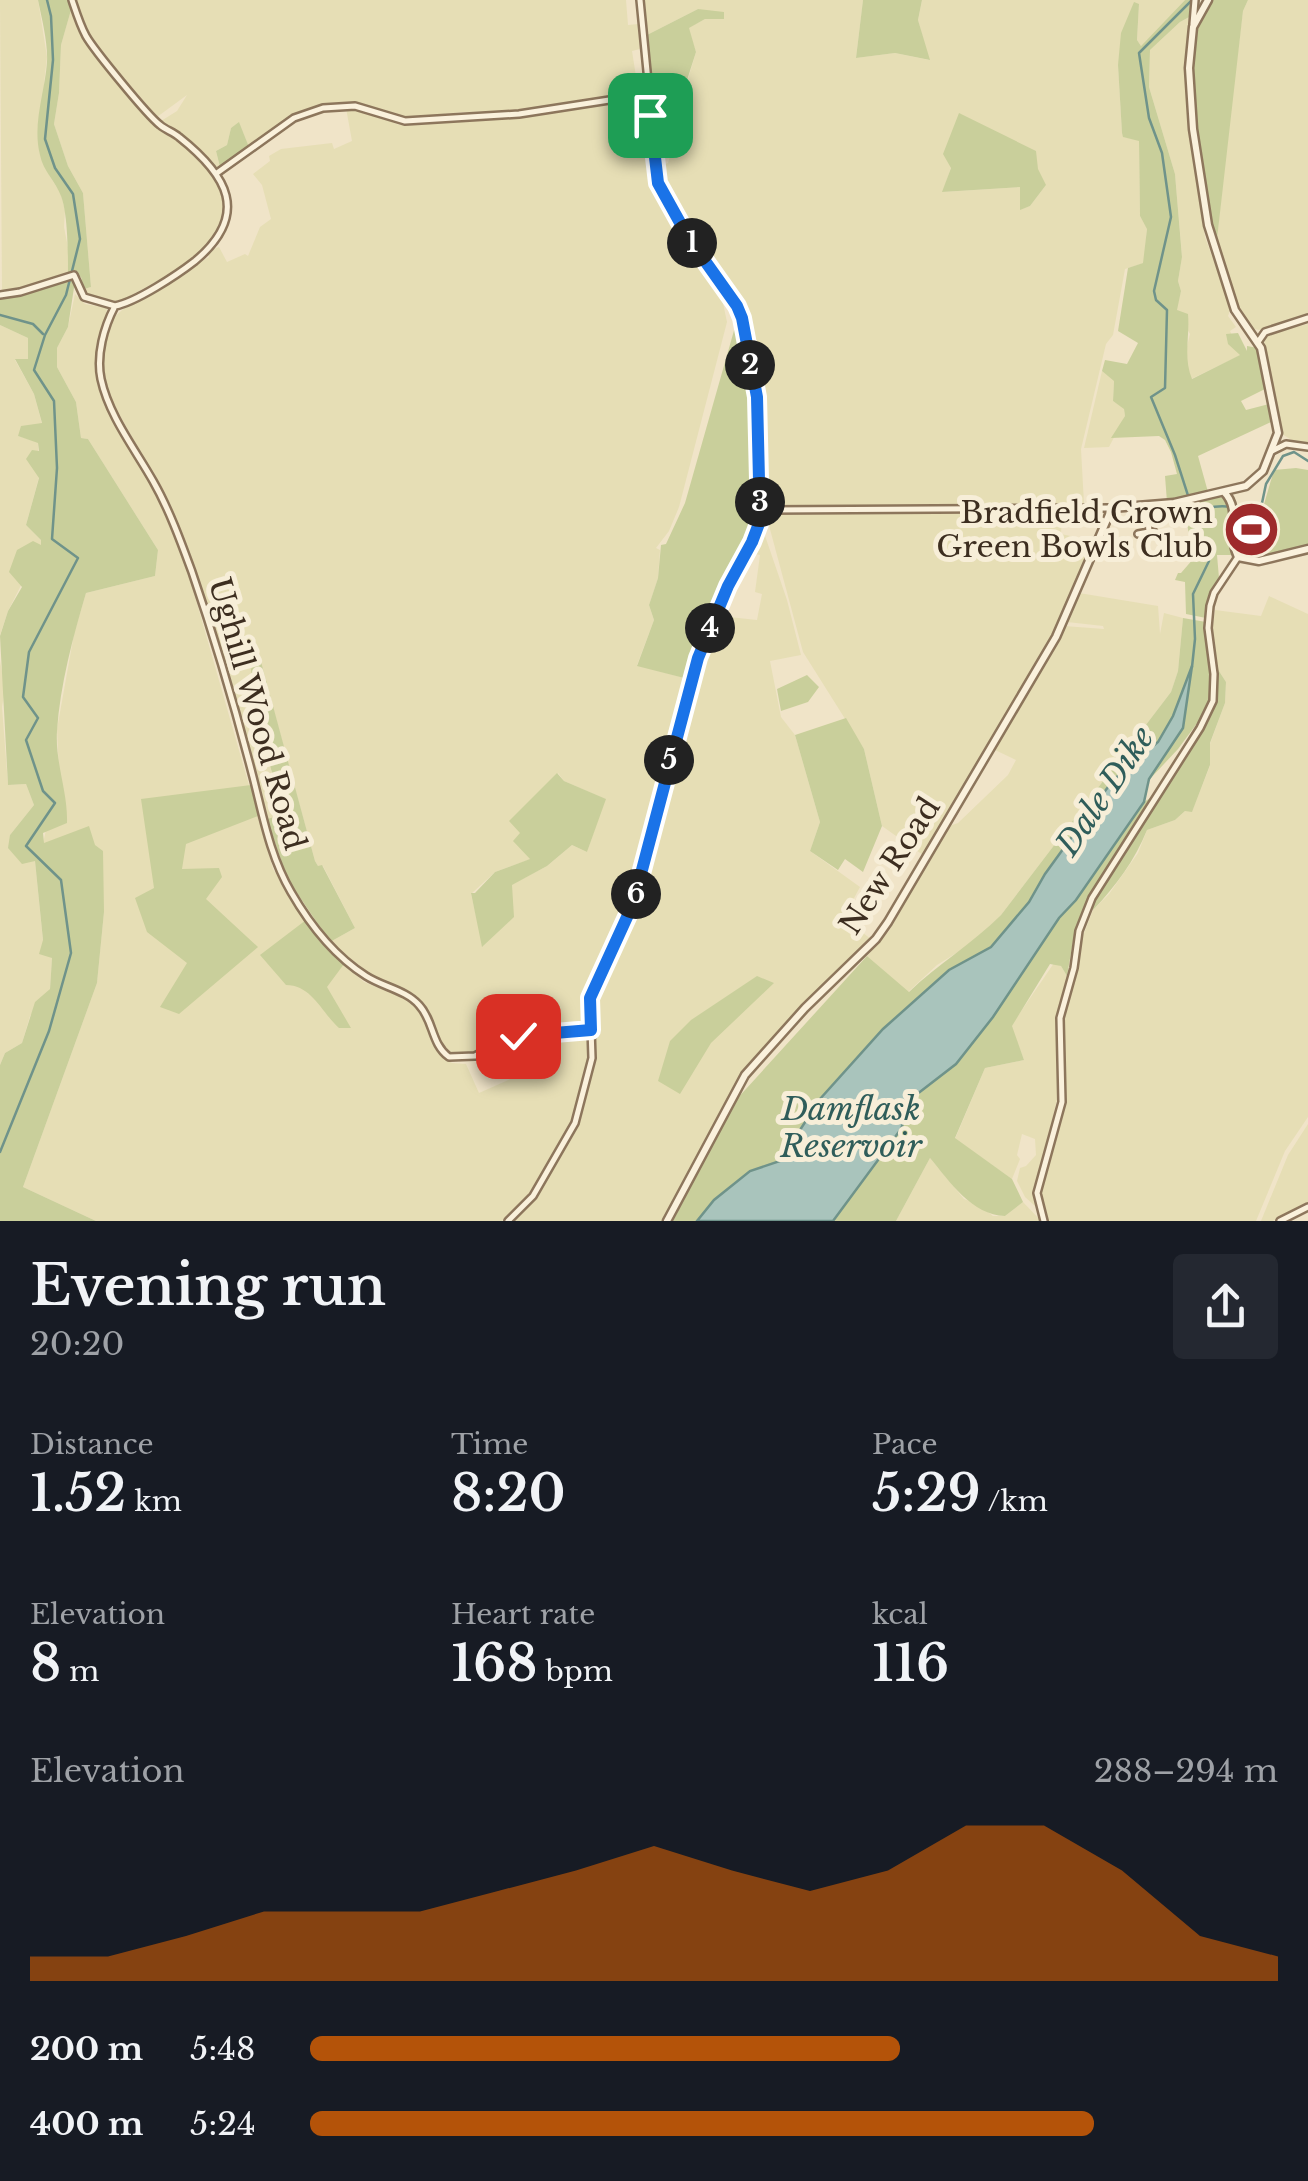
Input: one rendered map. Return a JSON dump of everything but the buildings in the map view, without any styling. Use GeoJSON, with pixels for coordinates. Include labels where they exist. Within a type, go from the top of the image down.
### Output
{"type":"FeatureCollection","features":[{"type":"Feature","properties":{"kind":"street"},"geometry":{"type":"LineString","coordinates":[[0,295],[36,288],[71,275],[78,279],[84,298],[114,306],[124,304],[188,266],[212,246],[228,215],[225,190],[217,173],[176,134],[160,125],[94,48],[72,0]]}},
{"type":"Feature","properties":{"kind":"street"},"geometry":{"type":"LineString","coordinates":[[508,1221],[534,1196],[575,1123],[590,1072],[590,998],[633,904],[695,667],[760,518],[757,397],[742,318],[688,237],[658,183],[640,0]]}},
{"type":"Feature","properties":{"kind":"street"},"geometry":{"type":"LineString","coordinates":[[1195,0],[1190,96],[1208,225],[1230,296],[1258,342],[1272,391],[1278,433],[1264,470],[1233,503]]}},
{"type":"Feature","properties":{"kind":"street"},"geometry":{"type":"LineString","coordinates":[[1193,27],[1208,0]]}},
{"type":"Feature","properties":{"kind":"street"},"geometry":{"type":"LineString","coordinates":[[217,173],[294,118],[322,108],[355,106],[405,121],[518,114],[648,94]]}},
{"type":"Feature","properties":{"kind":"street","name":"Ughill Wood Road"},"geometry":{"type":"LineString","coordinates":[[114,306],[104,330],[102,384],[162,498],[184,553],[252,774],[270,846],[278,870],[301,908],[326,943],[345,961],[418,1004],[435,1040],[449,1057],[474,1056],[512,1036],[591,1030]]}},
{"type":"Feature","properties":{"kind":"street"},"geometry":{"type":"LineString","coordinates":[[1250,330],[1265,332],[1308,318]]}},
{"type":"Feature","properties":{"kind":"street"},"geometry":{"type":"LineString","coordinates":[[1258,342],[1265,332]]}},
{"type":"Feature","properties":{"kind":"street"},"geometry":{"type":"LineString","coordinates":[[1278,433],[1286,444]]}},
{"type":"Feature","properties":{"kind":"street"},"geometry":{"type":"LineString","coordinates":[[1272,450],[1286,444],[1308,447]]}},
{"type":"Feature","properties":{"kind":"street"},"geometry":{"type":"LineString","coordinates":[[760,518],[770,510],[1147,506],[1246,486]]}},
{"type":"Feature","properties":{"kind":"street"},"geometry":{"type":"LineString","coordinates":[[1224,492],[1233,503],[1238,557],[1248,562],[1260,561],[1308,549]]}},
{"type":"Feature","properties":{"kind":"street"},"geometry":{"type":"LineString","coordinates":[[760,501],[770,510]]}},
{"type":"Feature","properties":{"kind":"street"},"geometry":{"type":"LineString","coordinates":[[1138,534],[1152,532],[1147,506]]}},
{"type":"Feature","properties":{"kind":"street","name":"New Road"},"geometry":{"type":"LineString","coordinates":[[668,1221],[745,1076],[886,925],[1056,636],[1112,508]]}},
{"type":"Feature","properties":{"kind":"street"},"geometry":{"type":"LineString","coordinates":[[1044,1221],[1037,1193],[1062,1102],[1060,1018],[1074,968],[1079,931],[1092,898],[1213,701],[1210,606],[1238,557]]}},
{"type":"Feature","properties":{"kind":"street"},"geometry":{"type":"LineString","coordinates":[[1280,1221],[1308,1207]]}},
{"type":"Feature","properties":{"kind":"shaded area"},"geometry":{"type":"Polygon","coordinates":[[[0,0],[38,0],[47,57],[44,83],[49,175],[61,194],[70,258],[68,273],[2,293],[0,0]]]}},
{"type":"Feature","properties":{"kind":"shaded area"},"geometry":{"type":"Polygon","coordinates":[[[76,0],[626,0],[628,25],[638,24],[640,49],[632,51],[637,83],[612,97],[521,111],[403,118],[385,115],[366,105],[321,105],[295,114],[249,147],[239,123],[231,128],[227,145],[216,151],[220,167],[216,167],[161,121],[177,111],[187,95],[157,117],[91,39],[76,0]]]}},
{"type":"Feature","properties":{"kind":"shaded area"},"geometry":{"type":"Polygon","coordinates":[[[644,0],[863,0],[856,58],[895,53],[929,60],[918,20],[922,0],[1185,0],[1141,46],[1137,40],[1139,4],[1118,65],[1122,133],[1139,140],[1140,216],[1147,228],[1144,263],[1125,269],[1113,335],[1106,344],[1081,449],[1084,504],[766,503],[761,398],[743,309],[690,235],[659,177],[658,167],[668,163],[691,89],[686,86],[696,52],[688,28],[705,19],[724,18],[698,9],[647,35],[644,0]],[[951,167],[943,192],[1020,187],[1021,209],[1030,206],[1046,185],[951,167]]]}},
{"type":"Feature","properties":{"kind":"shaded area"},"geometry":{"type":"Polygon","coordinates":[[[1248,0],[1308,0],[1308,314],[1259,330],[1254,329],[1237,304],[1217,239],[1243,11],[1248,0]]]}},
{"type":"Feature","properties":{"kind":"shaded area"},"geometry":{"type":"Polygon","coordinates":[[[71,10],[91,50],[156,127],[186,145],[213,173],[224,192],[225,216],[213,241],[172,273],[117,303],[89,296],[84,289],[91,287],[83,193],[68,166],[54,124],[61,45],[71,10]]]}},
{"type":"Feature","properties":{"kind":"shaded area"},"geometry":{"type":"Polygon","coordinates":[[[1191,16],[1185,82],[1191,147],[1205,237],[1231,308],[1228,316],[1236,327],[1230,331],[1241,355],[1191,379],[1184,358],[1190,334],[1176,310],[1182,256],[1175,174],[1149,87],[1150,50],[1191,16]]]}},
{"type":"Feature","properties":{"kind":"shaded area"},"geometry":{"type":"Polygon","coordinates":[[[642,98],[646,102],[654,187],[720,289],[727,322],[679,507],[669,531],[656,548],[660,550],[658,578],[649,605],[654,620],[637,665],[688,679],[630,905],[585,1005],[587,1028],[513,1032],[486,1048],[457,1056],[445,1052],[426,1009],[417,999],[372,977],[330,942],[355,928],[323,866],[315,861],[260,660],[256,721],[285,815],[267,819],[195,573],[167,500],[108,394],[102,367],[111,320],[130,303],[209,257],[208,253],[216,248],[227,262],[248,256],[260,227],[271,219],[262,185],[253,174],[281,149],[332,143],[334,149],[352,141],[346,108],[360,109],[399,125],[517,118],[642,98]],[[558,773],[520,833],[531,859],[495,872],[471,894],[483,946],[512,914],[511,885],[547,866],[572,845],[587,852],[605,799],[564,781],[558,773]]]}},
{"type":"Feature","properties":{"kind":"shaded area"},"geometry":{"type":"Polygon","coordinates":[[[75,294],[85,304],[107,308],[98,379],[116,424],[160,500],[186,565],[273,869],[296,906],[324,946],[364,982],[414,1006],[426,1019],[430,1038],[441,1055],[452,1063],[466,1064],[479,1093],[515,1077],[512,1069],[528,1055],[512,1039],[588,1038],[588,1057],[571,1122],[532,1192],[502,1221],[96,1221],[23,1187],[97,983],[104,912],[43,843],[59,774],[57,729],[74,634],[86,593],[155,576],[158,550],[88,439],[81,438],[76,402],[57,367],[57,348],[68,327],[75,294]]]}},
{"type":"Feature","properties":{"kind":"shaded area"},"geometry":{"type":"Polygon","coordinates":[[[1308,324],[1308,444],[1298,444],[1282,434],[1264,342],[1267,334],[1308,324]]]}},
{"type":"Feature","properties":{"kind":"shaded area"},"geometry":{"type":"Polygon","coordinates":[[[0,325],[28,338],[28,359],[15,360],[34,394],[42,424],[18,436],[38,442],[39,477],[26,525],[41,540],[41,546],[0,635],[0,325]]]}},
{"type":"Feature","properties":{"kind":"shaded area"},"geometry":{"type":"Polygon","coordinates":[[[1102,371],[1114,380],[1113,401],[1124,408],[1125,416],[1109,447],[1084,448],[1102,371]]]}},
{"type":"Feature","properties":{"kind":"shaded area"},"geometry":{"type":"Polygon","coordinates":[[[1062,511],[1061,534],[1094,541],[1051,638],[923,855],[882,826],[864,749],[803,652],[767,518],[772,514],[1062,511]]]}},
{"type":"Feature","properties":{"kind":"shaded area"},"geometry":{"type":"Polygon","coordinates":[[[762,527],[801,655],[770,661],[781,717],[795,735],[820,822],[810,851],[860,887],[846,913],[861,920],[857,928],[872,940],[806,1003],[739,1079],[664,1221],[511,1221],[536,1198],[579,1122],[595,1065],[594,996],[646,897],[640,892],[684,717],[720,616],[757,620],[762,594],[755,592],[760,555],[750,553],[762,527]]]}},
{"type":"Feature","properties":{"kind":"shaded area"},"geometry":{"type":"Polygon","coordinates":[[[1079,593],[1158,606],[1160,634],[1164,613],[1183,618],[1178,671],[1171,692],[1001,915],[974,942],[937,965],[908,992],[867,956],[889,931],[949,826],[958,823],[1008,775],[1016,760],[993,749],[1064,626],[1104,629],[1067,622],[1079,593]]]}},
{"type":"Feature","properties":{"kind":"shaded area"},"geometry":{"type":"Polygon","coordinates":[[[1269,596],[1308,614],[1308,1117],[1285,1151],[1256,1221],[1049,1221],[1039,1196],[1066,1100],[1063,1020],[1082,938],[1093,910],[1138,853],[1147,830],[1192,811],[1210,766],[1210,744],[1225,703],[1226,682],[1217,668],[1212,633],[1215,610],[1261,616],[1269,596]]]}},
{"type":"Feature","properties":{"kind":"shaded area"},"geometry":{"type":"Polygon","coordinates":[[[0,661],[5,688],[2,707],[8,785],[26,784],[34,805],[10,835],[35,861],[43,941],[52,958],[50,989],[30,1016],[22,1043],[5,1053],[0,1065],[0,661]]]}},
{"type":"Feature","properties":{"kind":"shaded area"},"geometry":{"type":"Polygon","coordinates":[[[1054,963],[1067,976],[1058,1010],[1058,1096],[1037,1180],[1035,1206],[1017,1181],[1020,1168],[1036,1155],[1035,1139],[1022,1134],[1017,1155],[1020,1159],[1012,1179],[955,1139],[985,1068],[1024,1060],[1011,1026],[1054,963]]]}},
{"type":"Feature","properties":{"kind":"shaded area"},"geometry":{"type":"Polygon","coordinates":[[[1308,1124],[1308,1202],[1273,1221],[1261,1221],[1288,1155],[1308,1124]]]}},
{"type":"Feature","properties":{"kind":"shaded area"},"geometry":{"type":"Polygon","coordinates":[[[930,1158],[964,1199],[993,1216],[1005,1216],[1023,1202],[1041,1221],[896,1221],[930,1158]]]}},
{"type":"Feature","properties":{"kind":"green space"},"geometry":{"type":"Polygon","coordinates":[[[38,0],[69,0],[71,10],[61,45],[54,124],[68,166],[83,193],[91,287],[84,289],[81,277],[68,273],[63,204],[42,161],[38,143],[47,54],[38,0]]]}},
{"type":"Feature","properties":{"kind":"green space"},"geometry":{"type":"Polygon","coordinates":[[[863,0],[922,0],[918,20],[930,60],[895,53],[856,58],[863,0]]]}},
{"type":"Feature","properties":{"kind":"green space"},"geometry":{"type":"Polygon","coordinates":[[[1185,0],[1194,0],[1191,16],[1150,50],[1149,87],[1175,174],[1182,257],[1177,310],[1188,314],[1189,371],[1192,379],[1240,355],[1228,344],[1226,334],[1238,333],[1247,351],[1247,346],[1258,348],[1267,388],[1241,401],[1246,410],[1269,404],[1271,422],[1198,456],[1208,492],[1167,502],[1165,476],[1177,474],[1171,452],[1159,436],[1111,438],[1125,416],[1124,409],[1113,401],[1114,381],[1102,371],[1105,360],[1127,364],[1138,343],[1118,331],[1128,268],[1143,263],[1147,229],[1140,216],[1139,141],[1123,137],[1122,133],[1118,65],[1121,33],[1134,2],[1139,4],[1137,40],[1141,46],[1185,0]]]}},
{"type":"Feature","properties":{"kind":"green space"},"geometry":{"type":"Polygon","coordinates":[[[1213,0],[1248,0],[1243,11],[1217,239],[1201,168],[1192,88],[1194,38],[1213,0]]]}},
{"type":"Feature","properties":{"kind":"green space"},"geometry":{"type":"Polygon","coordinates":[[[698,9],[724,12],[724,19],[705,19],[689,28],[696,52],[665,149],[657,158],[647,35],[698,9]]]}},
{"type":"Feature","properties":{"kind":"green space"},"geometry":{"type":"Polygon","coordinates":[[[959,113],[1036,151],[1038,169],[1046,185],[1030,206],[1020,210],[1020,187],[942,192],[951,168],[943,154],[959,113]]]}},
{"type":"Feature","properties":{"kind":"green space"},"geometry":{"type":"Polygon","coordinates":[[[239,122],[249,147],[220,167],[216,151],[227,145],[231,128],[239,122]]]}},
{"type":"Feature","properties":{"kind":"green space"},"geometry":{"type":"Polygon","coordinates":[[[67,277],[75,281],[68,327],[57,348],[57,367],[76,402],[81,438],[88,439],[158,550],[155,576],[86,593],[64,679],[57,731],[67,823],[43,833],[44,843],[89,826],[95,845],[103,851],[104,912],[97,983],[23,1187],[96,1221],[0,1221],[0,1065],[5,1053],[22,1043],[35,1002],[50,989],[52,958],[39,954],[43,940],[35,861],[22,864],[8,848],[10,835],[34,805],[26,784],[8,785],[0,636],[22,587],[9,572],[17,550],[33,541],[41,545],[26,525],[39,478],[26,459],[32,450],[39,451],[38,443],[18,436],[21,426],[42,423],[34,394],[15,359],[28,359],[28,338],[0,325],[0,299],[49,287],[67,277]]]}},
{"type":"Feature","properties":{"kind":"green space"},"geometry":{"type":"Polygon","coordinates":[[[731,301],[754,398],[755,524],[724,587],[688,679],[637,666],[654,620],[649,605],[658,578],[661,545],[666,544],[685,503],[735,327],[731,301]]]}},
{"type":"Feature","properties":{"kind":"green space"},"geometry":{"type":"Polygon","coordinates":[[[1274,470],[1308,470],[1308,546],[1260,556],[1242,555],[1238,549],[1239,518],[1260,518],[1274,470]]]}},
{"type":"Feature","properties":{"kind":"green space"},"geometry":{"type":"Polygon","coordinates":[[[1219,497],[1227,499],[1232,507],[1231,555],[1217,555],[1219,578],[1206,618],[1186,614],[1185,582],[1175,580],[1194,558],[1183,505],[1219,497]]]}},
{"type":"Feature","properties":{"kind":"green space"},"geometry":{"type":"Polygon","coordinates":[[[1183,618],[1206,622],[1212,703],[1178,749],[1149,780],[1183,728],[1190,672],[1158,742],[1113,780],[1029,902],[991,947],[949,970],[820,1099],[780,1161],[750,1171],[714,1200],[697,1221],[673,1221],[735,1101],[867,956],[909,992],[1001,915],[1171,692],[1178,671],[1183,618]]]}},
{"type":"Feature","properties":{"kind":"green space"},"geometry":{"type":"Polygon","coordinates":[[[260,658],[315,861],[322,865],[355,928],[330,942],[287,878],[267,819],[285,814],[256,721],[251,669],[260,658]]]}},
{"type":"Feature","properties":{"kind":"green space"},"geometry":{"type":"Polygon","coordinates":[[[1217,668],[1226,682],[1225,703],[1210,743],[1210,765],[1192,812],[1185,811],[1175,820],[1147,830],[1124,872],[1093,910],[1092,903],[1214,701],[1217,668]]]}},
{"type":"Feature","properties":{"kind":"green space"},"geometry":{"type":"Polygon","coordinates":[[[807,675],[819,687],[808,702],[781,711],[777,689],[807,675]]]}},
{"type":"Feature","properties":{"kind":"green space"},"geometry":{"type":"Polygon","coordinates":[[[846,718],[864,749],[882,826],[863,872],[845,859],[838,870],[810,851],[820,822],[795,735],[846,718]]]}},
{"type":"Feature","properties":{"kind":"green space"},"geometry":{"type":"Polygon","coordinates":[[[557,773],[564,781],[606,799],[587,852],[572,845],[547,866],[512,885],[514,917],[482,947],[471,893],[495,872],[530,859],[513,841],[520,833],[509,821],[557,773]]]}},
{"type":"Feature","properties":{"kind":"green space"},"geometry":{"type":"Polygon","coordinates":[[[251,785],[258,816],[186,844],[182,869],[219,868],[222,877],[206,899],[258,947],[179,1014],[160,1007],[187,963],[147,932],[135,898],[154,888],[141,799],[251,785]]]}},
{"type":"Feature","properties":{"kind":"green space"},"geometry":{"type":"Polygon","coordinates":[[[1155,795],[1090,897],[1073,941],[1067,976],[1061,966],[1050,964],[1012,1026],[1024,1060],[985,1068],[955,1138],[1012,1179],[1023,1202],[1005,1216],[982,1210],[954,1187],[930,1158],[896,1221],[833,1221],[901,1129],[912,1098],[956,1064],[1144,802],[1155,795]]]}},
{"type":"Feature","properties":{"kind":"green space"},"geometry":{"type":"Polygon","coordinates":[[[306,920],[324,946],[344,964],[327,987],[351,1028],[339,1028],[310,995],[286,985],[260,955],[306,920]]]}},
{"type":"Feature","properties":{"kind":"green space"},"geometry":{"type":"Polygon","coordinates":[[[757,976],[774,983],[711,1043],[680,1094],[658,1081],[670,1041],[691,1020],[757,976]]]}},
{"type":"Feature","properties":{"kind":"water","name":"Damflask Reservoir"},"geometry":{"type":"Polygon","coordinates":[[[1192,666],[1183,728],[1149,779],[1144,802],[993,1017],[956,1064],[912,1098],[901,1129],[833,1221],[697,1221],[714,1200],[750,1171],[780,1161],[820,1099],[883,1029],[949,970],[991,947],[1029,902],[1113,780],[1158,742],[1173,716],[1192,666]]]}},
{"type":"Feature","properties":{"kind":"waterway"},"geometry":{"type":"LineString","coordinates":[[0,1152],[49,1031],[71,953],[61,880],[26,846],[55,803],[43,791],[26,740],[38,718],[23,697],[29,652],[78,558],[52,539],[57,468],[54,401],[34,370],[45,335],[66,295],[80,239],[73,194],[55,168],[45,139],[53,60],[47,0]]}},
{"type":"Feature","properties":{"kind":"waterway","name":"Dale Dike"},"geometry":{"type":"LineString","coordinates":[[1192,0],[1139,53],[1149,118],[1162,153],[1171,217],[1154,291],[1156,300],[1167,310],[1165,388],[1151,397],[1175,455],[1209,561],[1193,594],[1192,667]]}},
{"type":"Feature","properties":{"kind":"waterway"},"geometry":{"type":"LineString","coordinates":[[0,315],[33,324],[43,334]]}},
{"type":"Feature","properties":{"kind":"waterway"},"geometry":{"type":"LineString","coordinates":[[1199,522],[1208,508],[1262,503],[1266,484],[1283,456],[1294,452],[1308,461]]}},
{"type":"Feature","properties":{"kind":"place","name":"Bradfield Crown Green Bowls Club"},"geometry":{"type":"Point","coordinates":[1252,530]}},
{"type":"Feature","properties":{"kind":"route"},"geometry":{"type":"LineString","coordinates":[[518,1036],[591,1030],[590,998],[639,886],[698,658],[760,518],[757,397],[742,318],[688,237],[658,183],[650,115]]}}]}
